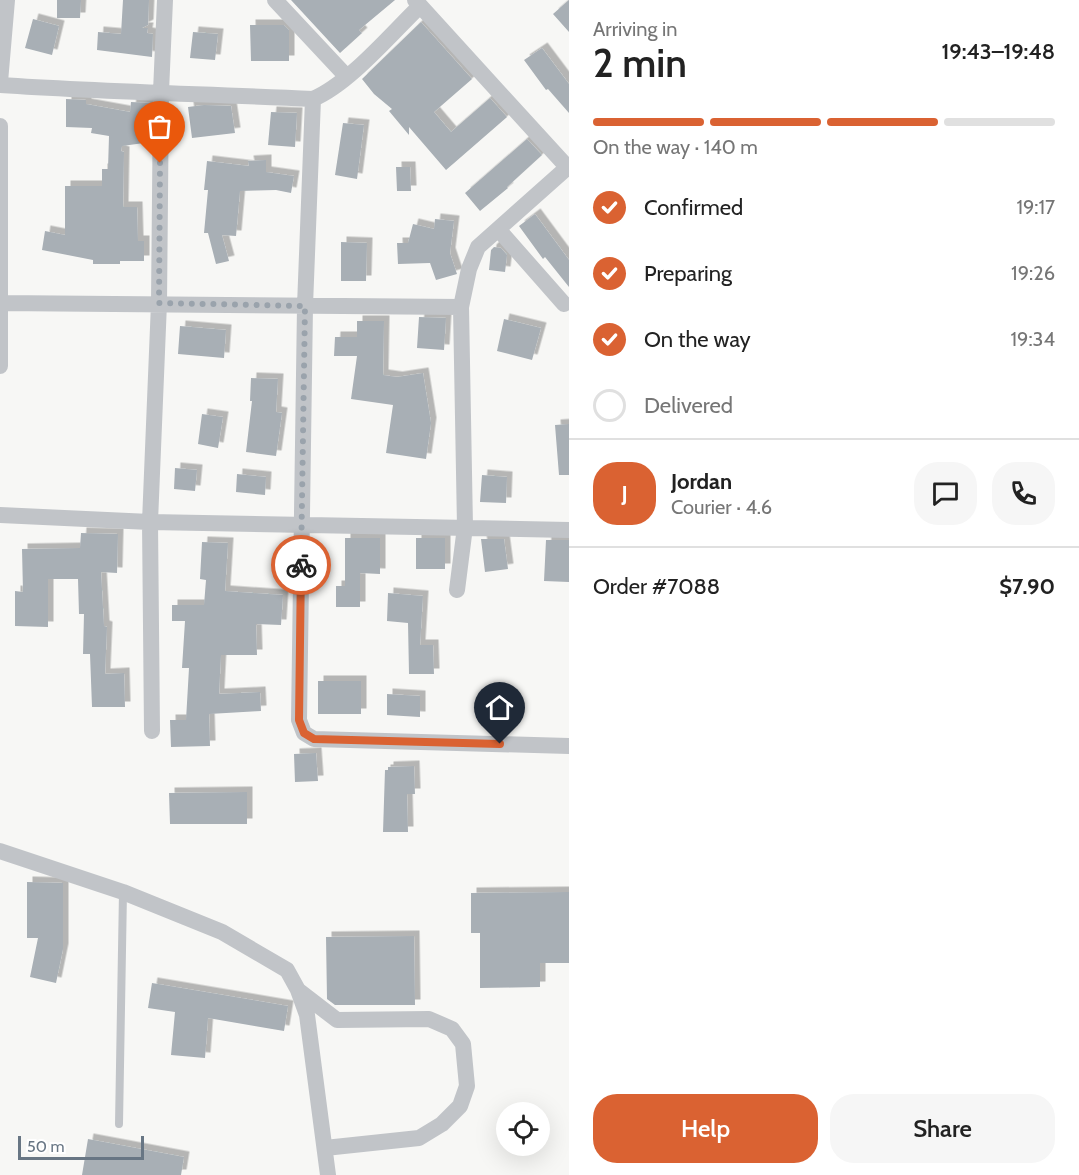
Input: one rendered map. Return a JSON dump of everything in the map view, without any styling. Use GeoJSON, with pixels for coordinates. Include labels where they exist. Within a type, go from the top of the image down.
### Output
{"type":"FeatureCollection","features":[{"type":"Feature","properties":{"kind":"street"},"geometry":{"type":"LineString","coordinates":[[7,0],[0,84],[111,92],[313,99],[329,92],[347,77],[418,3],[568,167],[478,247],[469,269],[461,308],[465,527],[457,590]]}},
{"type":"Feature","properties":{"kind":"street"},"geometry":{"type":"LineString","coordinates":[[152,731],[150,522],[159,303],[161,92],[165,0]]}},
{"type":"Feature","properties":{"kind":"street"},"geometry":{"type":"LineString","coordinates":[[275,0],[347,77]]}},
{"type":"Feature","properties":{"kind":"street"},"geometry":{"type":"LineString","coordinates":[[313,99],[305,306],[301,524],[299,720],[304,733],[314,739],[569,746]]}},
{"type":"Feature","properties":{"kind":"street"},"geometry":{"type":"LineString","coordinates":[[0,126],[0,366]]}},
{"type":"Feature","properties":{"kind":"street"},"geometry":{"type":"LineString","coordinates":[[498,229],[564,304]]}},
{"type":"Feature","properties":{"kind":"street"},"geometry":{"type":"LineString","coordinates":[[1,303],[461,308]]}},
{"type":"Feature","properties":{"kind":"street"},"geometry":{"type":"LineString","coordinates":[[0,515],[150,522],[569,530]]}},
{"type":"Feature","properties":{"kind":"street"},"geometry":{"type":"LineString","coordinates":[[0,851],[123,892],[222,932],[287,970],[298,990],[307,1015],[328,1175]]}},
{"type":"Feature","properties":{"kind":"street"},"geometry":{"type":"LineString","coordinates":[[298,990],[337,1020],[429,1019],[452,1029],[462,1044],[467,1086],[460,1106],[442,1124],[419,1138],[325,1148]]}},
{"type":"Feature","properties":{"kind":"lane"},"geometry":{"type":"LineString","coordinates":[[119,1124],[123,892]]}},
{"type":"Feature","properties":{"kind":"building"},"geometry":{"type":"Polygon","coordinates":[[[57,0],[81,0],[80,18],[57,18],[57,0]]]}},
{"type":"Feature","properties":{"kind":"building"},"geometry":{"type":"Polygon","coordinates":[[[123,0],[149,0],[148,25],[142,28],[148,28],[147,33],[153,34],[152,57],[97,50],[98,32],[121,34],[123,0]]]}},
{"type":"Feature","properties":{"kind":"building"},"geometry":{"type":"Polygon","coordinates":[[[291,0],[395,0],[359,30],[362,33],[340,53],[291,0]]]}},
{"type":"Feature","properties":{"kind":"building"},"geometry":{"type":"Polygon","coordinates":[[[569,0],[569,32],[553,14],[569,0]]]}},
{"type":"Feature","properties":{"kind":"building"},"geometry":{"type":"Polygon","coordinates":[[[33,19],[59,26],[52,55],[25,48],[33,19]]]}},
{"type":"Feature","properties":{"kind":"building"},"geometry":{"type":"Polygon","coordinates":[[[421,22],[472,79],[434,112],[451,132],[490,98],[507,117],[446,170],[409,127],[409,135],[389,111],[392,109],[374,94],[362,79],[421,22]]]}},
{"type":"Feature","properties":{"kind":"building"},"geometry":{"type":"Polygon","coordinates":[[[250,25],[284,25],[289,30],[289,61],[251,61],[250,25]]]}},
{"type":"Feature","properties":{"kind":"building"},"geometry":{"type":"Polygon","coordinates":[[[193,32],[218,34],[215,60],[190,58],[193,32]]]}},
{"type":"Feature","properties":{"kind":"building"},"geometry":{"type":"Polygon","coordinates":[[[542,48],[569,84],[569,113],[548,89],[546,90],[524,60],[542,48]]]}},
{"type":"Feature","properties":{"kind":"building"},"geometry":{"type":"Polygon","coordinates":[[[66,99],[86,100],[86,104],[130,112],[131,102],[150,103],[144,143],[122,146],[121,151],[124,152],[123,207],[137,207],[138,241],[144,241],[144,261],[93,264],[93,260],[42,250],[45,231],[65,235],[65,186],[102,186],[102,169],[108,169],[109,136],[91,133],[92,128],[66,127],[66,99]]]}},
{"type":"Feature","properties":{"kind":"building"},"geometry":{"type":"Polygon","coordinates":[[[231,106],[235,133],[192,138],[188,107],[231,106]]]}},
{"type":"Feature","properties":{"kind":"building"},"geometry":{"type":"Polygon","coordinates":[[[271,112],[297,113],[295,147],[268,145],[271,112]]]}},
{"type":"Feature","properties":{"kind":"building"},"geometry":{"type":"Polygon","coordinates":[[[343,123],[364,125],[357,179],[335,175],[343,123]]]}},
{"type":"Feature","properties":{"kind":"building"},"geometry":{"type":"Polygon","coordinates":[[[527,139],[542,155],[480,211],[465,193],[527,139]]]}},
{"type":"Feature","properties":{"kind":"building"},"geometry":{"type":"Polygon","coordinates":[[[266,160],[266,172],[294,176],[291,193],[276,190],[240,191],[236,236],[222,235],[229,261],[216,264],[208,233],[204,233],[208,190],[204,190],[207,161],[249,166],[248,161],[266,160]]]}},
{"type":"Feature","properties":{"kind":"building"},"geometry":{"type":"Polygon","coordinates":[[[396,167],[410,167],[411,191],[397,191],[396,167]]]}},
{"type":"Feature","properties":{"kind":"building"},"geometry":{"type":"Polygon","coordinates":[[[535,214],[569,260],[569,287],[545,257],[543,259],[519,226],[535,214]]]}},
{"type":"Feature","properties":{"kind":"building"},"geometry":{"type":"Polygon","coordinates":[[[435,219],[454,221],[450,253],[457,274],[436,280],[430,263],[398,264],[397,243],[408,243],[413,224],[434,229],[435,219]]]}},
{"type":"Feature","properties":{"kind":"building"},"geometry":{"type":"Polygon","coordinates":[[[341,242],[367,243],[366,281],[341,281],[341,242]]]}},
{"type":"Feature","properties":{"kind":"building"},"geometry":{"type":"Polygon","coordinates":[[[494,247],[501,248],[507,255],[505,272],[489,270],[491,250],[494,247]]]}},
{"type":"Feature","properties":{"kind":"building"},"geometry":{"type":"Polygon","coordinates":[[[419,317],[446,318],[444,350],[417,348],[419,317]]]}},
{"type":"Feature","properties":{"kind":"building"},"geometry":{"type":"Polygon","coordinates":[[[504,319],[541,328],[532,360],[497,351],[504,319]]]}},
{"type":"Feature","properties":{"kind":"building"},"geometry":{"type":"Polygon","coordinates":[[[357,321],[384,321],[383,375],[397,377],[423,373],[431,423],[426,459],[386,453],[393,405],[351,399],[357,356],[334,356],[335,337],[357,337],[357,321]]]}},
{"type":"Feature","properties":{"kind":"building"},"geometry":{"type":"Polygon","coordinates":[[[180,326],[226,330],[224,358],[178,354],[180,326]]]}},
{"type":"Feature","properties":{"kind":"building"},"geometry":{"type":"Polygon","coordinates":[[[251,378],[278,379],[276,412],[282,413],[276,456],[246,452],[252,401],[250,401],[251,378]]]}},
{"type":"Feature","properties":{"kind":"building"},"geometry":{"type":"Polygon","coordinates":[[[202,414],[223,417],[218,448],[198,444],[202,414]]]}},
{"type":"Feature","properties":{"kind":"building"},"geometry":{"type":"Polygon","coordinates":[[[569,424],[569,475],[559,475],[555,425],[569,424]]]}},
{"type":"Feature","properties":{"kind":"building"},"geometry":{"type":"Polygon","coordinates":[[[175,468],[197,470],[195,491],[174,489],[175,468]]]}},
{"type":"Feature","properties":{"kind":"building"},"geometry":{"type":"Polygon","coordinates":[[[237,474],[266,477],[265,495],[236,492],[237,474]]]}},
{"type":"Feature","properties":{"kind":"building"},"geometry":{"type":"Polygon","coordinates":[[[482,475],[507,477],[506,503],[480,502],[482,475]]]}},
{"type":"Feature","properties":{"kind":"building"},"geometry":{"type":"Polygon","coordinates":[[[81,533],[118,534],[117,573],[101,572],[104,626],[107,627],[105,674],[124,673],[125,707],[92,707],[90,654],[83,654],[84,614],[79,614],[78,579],[48,579],[48,627],[15,626],[15,591],[23,592],[22,549],[80,548],[81,533]]]}},
{"type":"Feature","properties":{"kind":"building"},"geometry":{"type":"Polygon","coordinates":[[[345,538],[380,538],[380,574],[360,573],[360,607],[336,607],[336,586],[345,586],[345,538]]]}},
{"type":"Feature","properties":{"kind":"building"},"geometry":{"type":"Polygon","coordinates":[[[416,538],[445,538],[445,569],[416,569],[416,538]]]}},
{"type":"Feature","properties":{"kind":"building"},"geometry":{"type":"Polygon","coordinates":[[[481,539],[504,539],[508,569],[485,572],[481,539]]]}},
{"type":"Feature","properties":{"kind":"building"},"geometry":{"type":"Polygon","coordinates":[[[546,540],[569,540],[569,582],[544,581],[546,540]]]}},
{"type":"Feature","properties":{"kind":"building"},"geometry":{"type":"Polygon","coordinates":[[[202,542],[228,543],[225,591],[283,595],[281,625],[256,624],[257,655],[221,655],[219,694],[260,692],[261,711],[209,714],[210,746],[171,747],[170,720],[186,720],[189,668],[182,668],[185,621],[172,621],[172,605],[204,605],[206,580],[200,579],[202,542]]]}},
{"type":"Feature","properties":{"kind":"building"},"geometry":{"type":"Polygon","coordinates":[[[388,593],[423,596],[420,645],[433,645],[434,674],[409,674],[408,623],[387,621],[388,593]]]}},
{"type":"Feature","properties":{"kind":"building"},"geometry":{"type":"Polygon","coordinates":[[[318,681],[361,681],[361,714],[318,714],[318,681]]]}},
{"type":"Feature","properties":{"kind":"building"},"geometry":{"type":"Polygon","coordinates":[[[387,694],[420,696],[420,717],[387,715],[387,694]]]}},
{"type":"Feature","properties":{"kind":"building"},"geometry":{"type":"Polygon","coordinates":[[[316,753],[318,781],[295,782],[294,754],[316,753]]]}},
{"type":"Feature","properties":{"kind":"building"},"geometry":{"type":"Polygon","coordinates":[[[414,766],[415,794],[407,794],[408,832],[383,832],[385,770],[388,770],[388,767],[414,766]]]}},
{"type":"Feature","properties":{"kind":"building"},"geometry":{"type":"Polygon","coordinates":[[[247,792],[247,824],[170,824],[169,793],[247,792]]]}},
{"type":"Feature","properties":{"kind":"building"},"geometry":{"type":"Polygon","coordinates":[[[27,882],[63,883],[63,949],[56,983],[30,977],[38,938],[27,938],[27,882]]]}},
{"type":"Feature","properties":{"kind":"building"},"geometry":{"type":"Polygon","coordinates":[[[569,892],[569,963],[540,963],[540,987],[480,988],[480,933],[471,933],[471,893],[569,892]]]}},
{"type":"Feature","properties":{"kind":"building"},"geometry":{"type":"Polygon","coordinates":[[[414,936],[415,1005],[335,1005],[327,999],[326,937],[414,936]]]}},
{"type":"Feature","properties":{"kind":"building"},"geometry":{"type":"Polygon","coordinates":[[[152,983],[288,1006],[284,1031],[208,1018],[205,1058],[171,1055],[175,1012],[148,1008],[152,983]]]}},
{"type":"Feature","properties":{"kind":"building"},"geometry":{"type":"Polygon","coordinates":[[[88,1139],[184,1157],[181,1175],[82,1175],[88,1139]]]}},
{"type":"Feature","properties":{"kind":"way so far"},"geometry":{"type":"LineString","coordinates":[[160,163],[159,303],[305,306],[301,565]]}},
{"type":"Feature","properties":{"kind":"route"},"geometry":{"type":"LineString","coordinates":[[301,565],[299,720],[304,733],[314,739],[500,744]]}}]}
